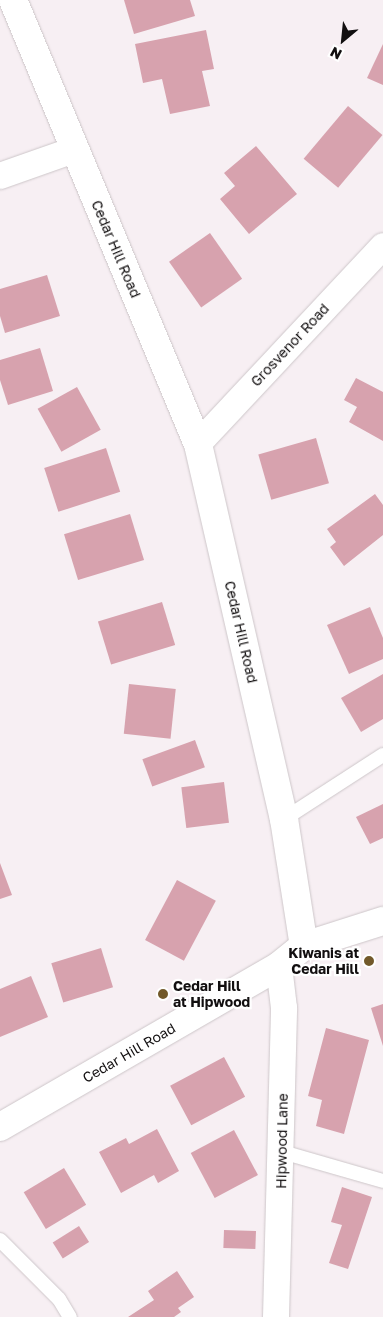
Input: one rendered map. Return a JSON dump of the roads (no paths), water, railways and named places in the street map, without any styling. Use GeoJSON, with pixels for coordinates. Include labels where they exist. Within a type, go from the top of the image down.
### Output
{"type":"FeatureCollection","features":[{"type":"Feature","properties":{"kind":"street","name":"Cedar Hill Road"},"geometry":{"type":"LineString","coordinates":[[0,1127],[279,966],[304,946],[284,819],[198,444],[12,0]]}},
{"type":"Feature","properties":{"kind":"street"},"geometry":{"type":"LineString","coordinates":[[0,176],[74,150]]}},
{"type":"Feature","properties":{"kind":"street","name":"Grosvenor Road"},"geometry":{"type":"LineString","coordinates":[[198,444],[383,246]]}},
{"type":"Feature","properties":{"kind":"street"},"geometry":{"type":"LineString","coordinates":[[304,946],[383,921]]}},
{"type":"Feature","properties":{"kind":"street","name":"Hipwood Lane"},"geometry":{"type":"LineString","coordinates":[[276,1317],[282,1152],[284,1008],[279,966]]}},
{"type":"Feature","properties":{"kind":"lane"},"geometry":{"type":"LineString","coordinates":[[284,819],[383,756]]}},
{"type":"Feature","properties":{"kind":"lane"},"geometry":{"type":"LineString","coordinates":[[282,1152],[383,1180]]}},
{"type":"Feature","properties":{"kind":"lane"},"geometry":{"type":"LineString","coordinates":[[0,1240],[59,1299],[70,1317]]}},
{"type":"Feature","properties":{"kind":"place","name":"Kiwanis at Cedar Hill"},"geometry":{"type":"Point","coordinates":[369,961]}},
{"type":"Feature","properties":{"kind":"place","name":"Cedar Hill at Hipwood"},"geometry":{"type":"Point","coordinates":[163,994]}}]}
